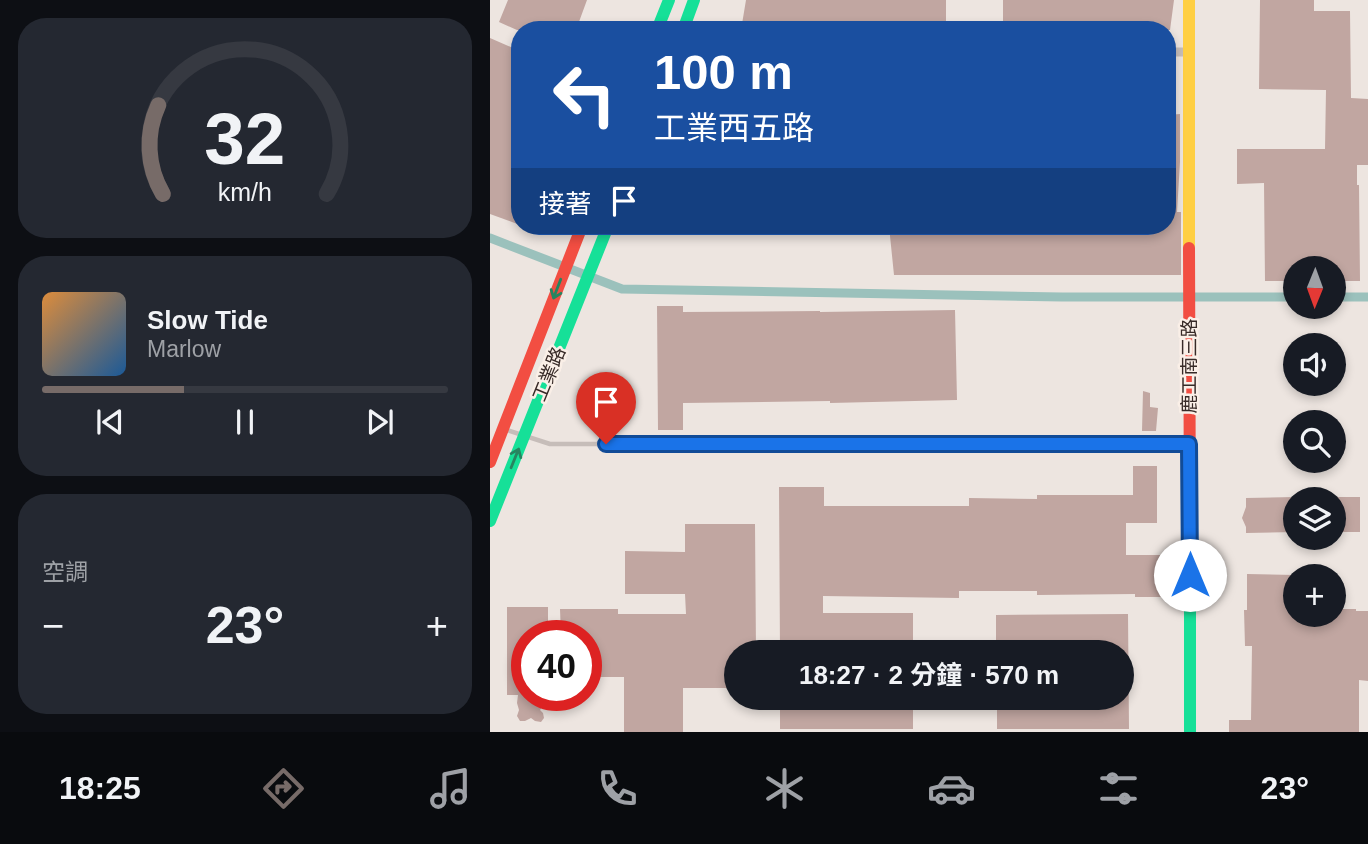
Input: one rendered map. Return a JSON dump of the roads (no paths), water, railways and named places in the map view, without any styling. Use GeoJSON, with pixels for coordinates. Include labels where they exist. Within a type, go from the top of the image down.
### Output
{"type":"FeatureCollection","features":[{"type":"Feature","properties":{"kind":"street"},"geometry":{"type":"LineString","coordinates":[[661,21],[669,0]]}},
{"type":"Feature","properties":{"kind":"street"},"geometry":{"type":"LineString","coordinates":[[686,21],[694,0]]}},
{"type":"Feature","properties":{"kind":"street","name":"鹿工南三路"},"geometry":{"type":"LineString","coordinates":[[1189,0],[1190,732]]}},
{"type":"Feature","properties":{"kind":"street"},"geometry":{"type":"LineString","coordinates":[[1176,52],[1188,52]]}},
{"type":"Feature","properties":{"kind":"street","name":"工業路"},"geometry":{"type":"LineString","coordinates":[[490,462],[578,235]]}},
{"type":"Feature","properties":{"kind":"street","name":"工業路"},"geometry":{"type":"LineString","coordinates":[[490,521],[604,235]]}},
{"type":"Feature","properties":{"kind":"lane"},"geometry":{"type":"LineString","coordinates":[[503,429],[550,444],[1189,444]]}},
{"type":"Feature","properties":{"kind":"waterway"},"geometry":{"type":"LineString","coordinates":[[490,238],[622,289],[1062,297],[1283,297]]}},
{"type":"Feature","properties":{"kind":"waterway"},"geometry":{"type":"LineString","coordinates":[[1346,297],[1368,297]]}}]}
